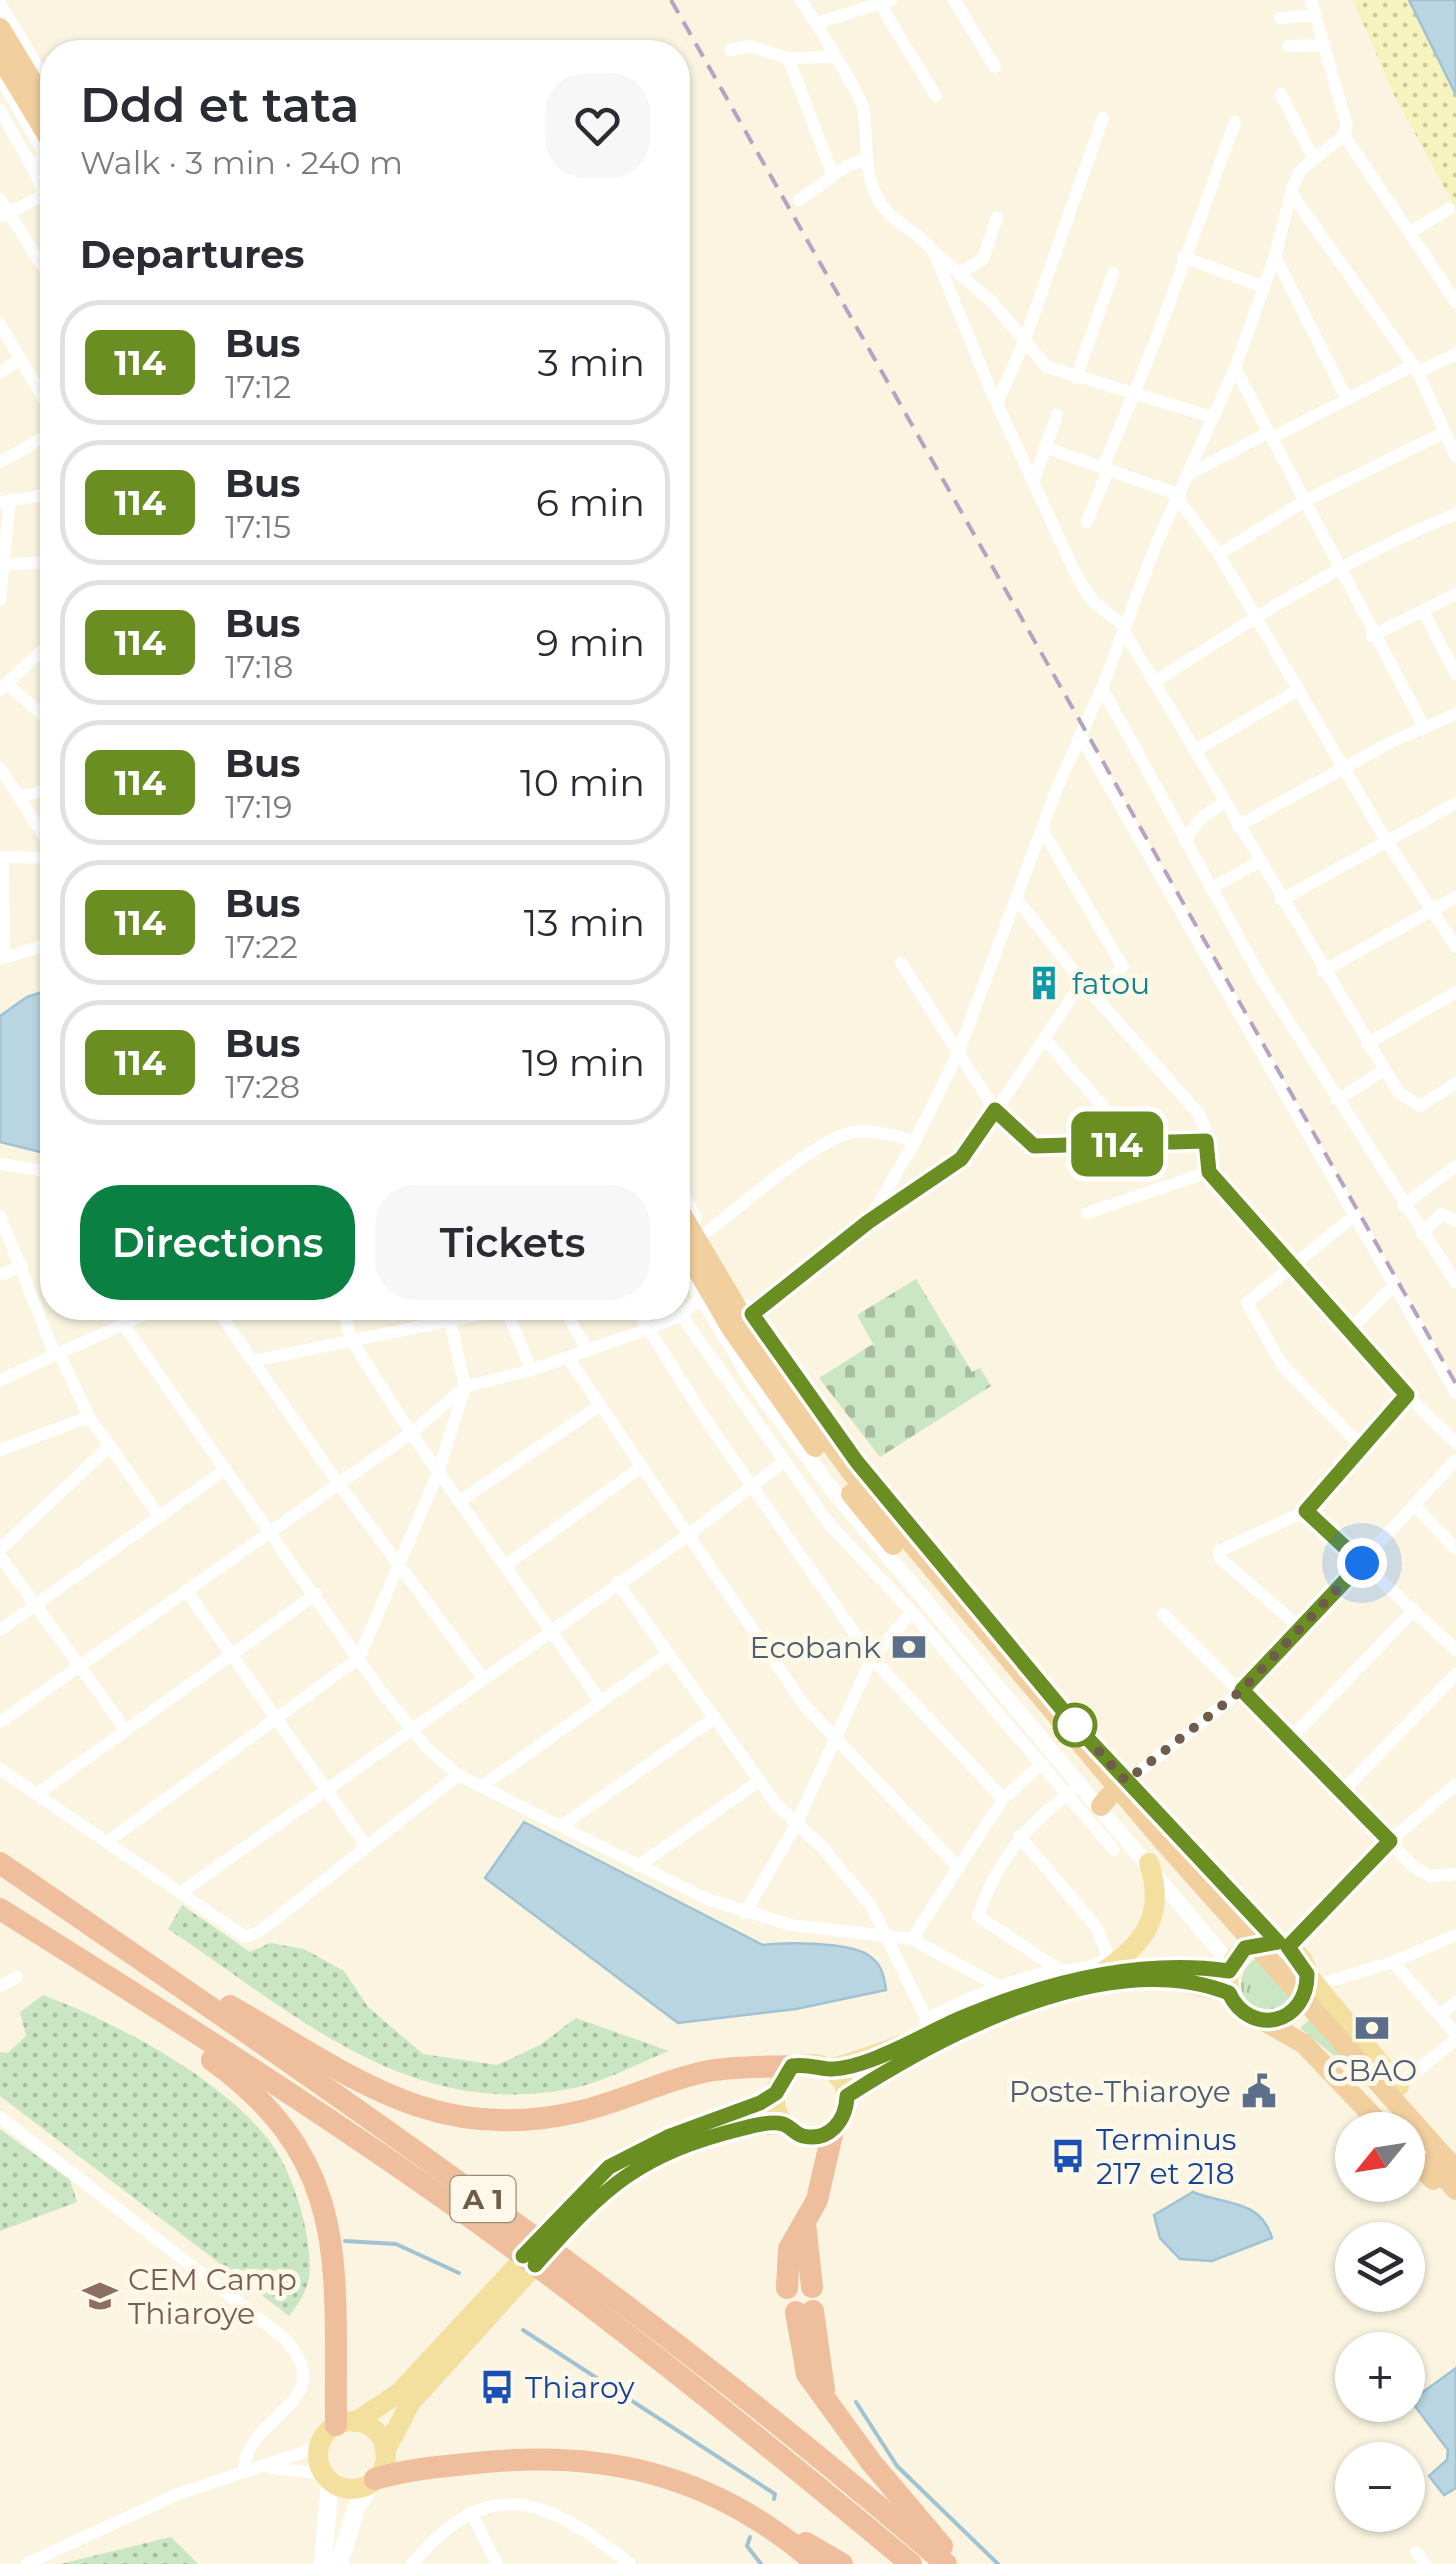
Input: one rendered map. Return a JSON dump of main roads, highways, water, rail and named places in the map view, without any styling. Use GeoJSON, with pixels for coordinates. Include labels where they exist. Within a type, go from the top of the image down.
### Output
{"type":"FeatureCollection","features":[{"type":"Feature","properties":{"kind":"highway"},"geometry":{"type":"LineString","coordinates":[[0,28],[40,94]]}},
{"type":"Feature","properties":{"kind":"highway"},"geometry":{"type":"LineString","coordinates":[[0,57],[40,133]]}},
{"type":"Feature","properties":{"kind":"highway"},"geometry":{"type":"LineString","coordinates":[[690,1227],[852,1473],[1114,1793],[1155,1850],[1386,2112]]}},
{"type":"Feature","properties":{"kind":"highway"},"geometry":{"type":"LineString","coordinates":[[690,1264],[741,1344],[829,1466],[1114,1793]]}},
{"type":"Feature","properties":{"kind":"highway"},"geometry":{"type":"LineString","coordinates":[[1155,1850],[1387,2112]]}},
{"type":"Feature","properties":{"kind":"highway","name":"A 1"},"geometry":{"type":"LineString","coordinates":[[0,1863],[520,2224],[738,2391],[946,2564]]}},
{"type":"Feature","properties":{"kind":"highway","name":"A 1"},"geometry":{"type":"LineString","coordinates":[[0,1909],[165,2012],[504,2242],[722,2408],[910,2564]]}},
{"type":"Feature","properties":{"kind":"highway"},"geometry":{"type":"LineString","coordinates":[[188,1991],[215,1997],[381,2095],[469,2118],[522,2120],[571,2114],[710,2071],[792,2066]]}},
{"type":"Feature","properties":{"kind":"highway"},"geometry":{"type":"LineString","coordinates":[[165,2012],[182,2038],[274,2113],[316,2180],[333,2247],[346,2423]]}},
{"type":"Feature","properties":{"kind":"highway"},"geometry":{"type":"LineString","coordinates":[[1264,2022],[1304,2044],[1369,2112]]}},
{"type":"Feature","properties":{"kind":"highway"},"geometry":{"type":"LineString","coordinates":[[1400,2086],[1456,2151]]}},
{"type":"Feature","properties":{"kind":"highway"},"geometry":{"type":"LineString","coordinates":[[800,2287],[805,2223],[818,2200],[833,2130]]}},
{"type":"Feature","properties":{"kind":"highway"},"geometry":{"type":"LineString","coordinates":[[1425,2151],[1456,2170]]}},
{"type":"Feature","properties":{"kind":"highway"},"geometry":{"type":"LineString","coordinates":[[1425,2155],[1456,2190]]}},
{"type":"Feature","properties":{"kind":"highway"},"geometry":{"type":"LineString","coordinates":[[1425,2157],[1456,2200]]}},
{"type":"Feature","properties":{"kind":"highway"},"geometry":{"type":"LineString","coordinates":[[801,2312],[824,2394],[871,2462],[957,2564]]}},
{"type":"Feature","properties":{"kind":"highway"},"geometry":{"type":"LineString","coordinates":[[374,2481],[400,2472],[508,2459],[592,2460],[682,2480],[730,2502],[830,2564]]}},
{"type":"Feature","properties":{"kind":"highway"},"geometry":{"type":"LineString","coordinates":[[792,2542],[805,2564]]}},
{"type":"Feature","properties":{"kind":"highway"},"geometry":{"type":"LineString","coordinates":[[792,2542],[817,2564]]}},
{"type":"Feature","properties":{"kind":"highway"},"geometry":{"type":"LineString","coordinates":[[792,2542],[814,2546],[842,2564]]}},
{"type":"Feature","properties":{"kind":"main road"},"geometry":{"type":"LineString","coordinates":[[1100,1975],[1147,1934],[1157,1901],[1155,1850]]}},
{"type":"Feature","properties":{"kind":"main road"},"geometry":{"type":"LineString","coordinates":[[1310,1982],[1302,2002],[1290,2015],[1264,2022],[1239,2009],[1229,1993],[1230,1968],[1245,1948],[1283,1944],[1310,1982],[1400,2086]]}},
{"type":"Feature","properties":{"kind":"main road"},"geometry":{"type":"LineString","coordinates":[[340,2564],[356,2509],[374,2481],[411,2402],[560,2226],[592,2181],[631,2153],[749,2108],[776,2093],[792,2066],[829,2069],[878,2055],[928,2026],[1024,1993],[1100,1975],[1230,1968]]}},
{"type":"Feature","properties":{"kind":"main road"},"geometry":{"type":"LineString","coordinates":[[847,2096],[957,2033],[1050,1998],[1095,1987],[1165,1979],[1229,1993]]}},
{"type":"Feature","properties":{"kind":"main road"},"geometry":{"type":"LineString","coordinates":[[560,2226],[604,2189],[649,2160],[744,2128],[784,2124],[813,2137],[833,2130],[847,2108],[847,2096],[842,2080],[829,2069]]}},
{"type":"Feature","properties":{"kind":"main road"},"geometry":{"type":"LineString","coordinates":[[776,2093],[784,2124]]}},
{"type":"Feature","properties":{"kind":"main road"},"geometry":{"type":"LineString","coordinates":[[323,2564],[327,2478],[319,2448],[346,2423],[399,2393],[521,2270]]}},
{"type":"Feature","properties":{"kind":"main road"},"geometry":{"type":"LineString","coordinates":[[346,2423],[375,2431],[385,2451]]}},
{"type":"Feature","properties":{"kind":"main road"},"geometry":{"type":"LineString","coordinates":[[327,2478],[356,2489],[374,2481]]}},
{"type":"Feature","properties":{"kind":"water"},"geometry":{"type":"Polygon","coordinates":[[[1409,0],[1456,0],[1456,95],[1409,0]]]}},
{"type":"Feature","properties":{"kind":"water"},"geometry":{"type":"Polygon","coordinates":[[[40,993],[40,1152],[0,1142],[0,1016],[40,993]]]}},
{"type":"Feature","properties":{"kind":"water"},"geometry":{"type":"Polygon","coordinates":[[[524,1822],[763,1945],[817,1944],[859,1951],[879,1966],[886,1990],[796,2009],[678,2023],[485,1878],[524,1822]]]}},
{"type":"Feature","properties":{"kind":"water"},"geometry":{"type":"Polygon","coordinates":[[[1193,2192],[1250,2209],[1266,2225],[1272,2238],[1212,2261],[1180,2259],[1160,2238],[1154,2215],[1193,2192]]]}},
{"type":"Feature","properties":{"kind":"water"},"geometry":{"type":"Polygon","coordinates":[[[1456,2368],[1456,2488],[1444,2495],[1429,2476],[1447,2460],[1448,2450],[1425,2419],[1425,2391],[1456,2368]]]}},
{"type":"Feature","properties":{"kind":"waterway"},"geometry":{"type":"LineString","coordinates":[[345,2241],[396,2244],[459,2273]]}},
{"type":"Feature","properties":{"kind":"waterway"},"geometry":{"type":"LineString","coordinates":[[523,2330],[775,2494],[774,2499]]}},
{"type":"Feature","properties":{"kind":"waterway"},"geometry":{"type":"LineString","coordinates":[[856,2402],[897,2466],[998,2564]]}},
{"type":"Feature","properties":{"kind":"waterway"},"geometry":{"type":"LineString","coordinates":[[750,2537],[747,2546],[761,2564]]}},
{"type":"Feature","properties":{"kind":"railway"},"geometry":{"type":"LineString","coordinates":[[671,0],[1456,1384]]}},
{"type":"Feature","properties":{"kind":"place","name":"fatou"},"geometry":{"type":"Point","coordinates":[1044,983]}},
{"type":"Feature","properties":{"kind":"place","name":"Ecobank"},"geometry":{"type":"Point","coordinates":[909,1647]}},
{"type":"Feature","properties":{"kind":"place","name":"CBAO"},"geometry":{"type":"Point","coordinates":[1372,2028]}},
{"type":"Feature","properties":{"kind":"place","name":"Poste-Thiaroye"},"geometry":{"type":"Point","coordinates":[1259,2091]}},
{"type":"Feature","properties":{"kind":"place","name":"Terminus 217 et 218"},"geometry":{"type":"Point","coordinates":[1068,2156]}},
{"type":"Feature","properties":{"kind":"place","name":"CEM Camp Thiaroye"},"geometry":{"type":"Point","coordinates":[100,2296]}},
{"type":"Feature","properties":{"kind":"place","name":"Thiaroy"},"geometry":{"type":"Point","coordinates":[497,2387]}}]}
